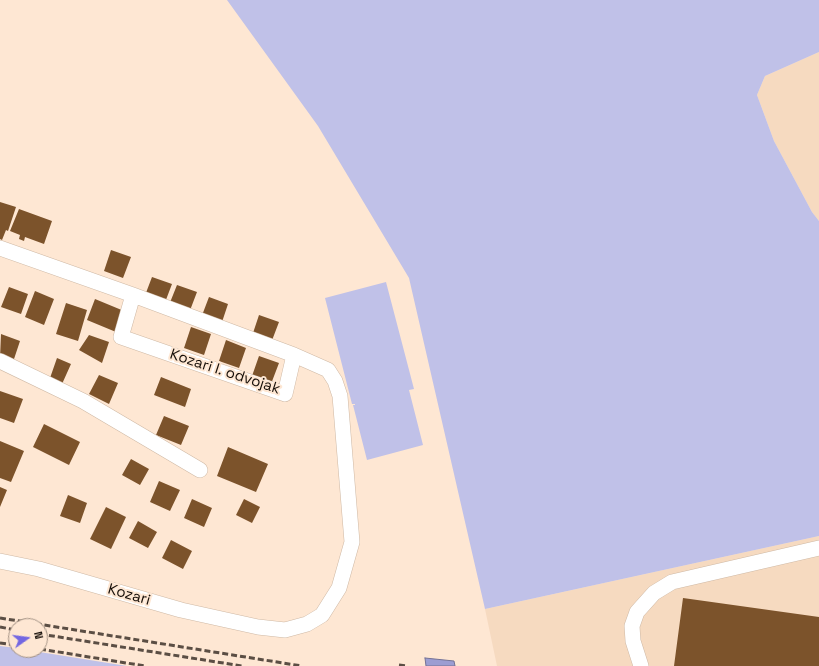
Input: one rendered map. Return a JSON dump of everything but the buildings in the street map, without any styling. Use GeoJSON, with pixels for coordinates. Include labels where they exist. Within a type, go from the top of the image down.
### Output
{"type":"FeatureCollection","features":[{"type":"Feature","properties":{"kind":"street"},"geometry":{"type":"LineString","coordinates":[[0,248],[133,295],[294,355]]}},
{"type":"Feature","properties":{"kind":"street","name":"Kozari I. odvojak"},"geometry":{"type":"LineString","coordinates":[[133,295],[121,337],[285,394],[294,355]]}},
{"type":"Feature","properties":{"kind":"street","name":"Kozari"},"geometry":{"type":"LineString","coordinates":[[0,561],[39,569],[180,610],[258,627],[285,630],[307,624],[322,615],[339,588],[352,542],[340,396],[335,381],[328,370],[294,355]]}},
{"type":"Feature","properties":{"kind":"street"},"geometry":{"type":"LineString","coordinates":[[0,361],[83,401],[200,470]]}},
{"type":"Feature","properties":{"kind":"street"},"geometry":{"type":"LineString","coordinates":[[642,666],[633,641],[632,626],[638,612],[654,593],[672,582],[819,548]]}},
{"type":"Feature","properties":{"kind":"shaded area"},"geometry":{"type":"Polygon","coordinates":[[[227,0],[819,0],[819,52],[765,76],[757,95],[774,141],[812,212],[819,221],[819,536],[485,609],[409,278],[318,126],[227,0]]]}},
{"type":"Feature","properties":{"kind":"shaded area"},"geometry":{"type":"Polygon","coordinates":[[[819,52],[819,221],[812,212],[774,141],[757,95],[765,76],[819,52]]]}},
{"type":"Feature","properties":{"kind":"shaded area"},"geometry":{"type":"Polygon","coordinates":[[[386,282],[414,389],[409,390],[423,445],[367,460],[353,405],[355,404],[352,404],[325,298],[386,282]]]}},
{"type":"Feature","properties":{"kind":"shaded area"},"geometry":{"type":"Polygon","coordinates":[[[819,536],[819,666],[497,666],[485,609],[819,536]]]}},
{"type":"Feature","properties":{"kind":"shaded area"},"geometry":{"type":"Polygon","coordinates":[[[0,646],[8,647],[8,658],[48,658],[48,653],[127,666],[0,666],[0,646]]]}},
{"type":"Feature","properties":{"kind":"shaded area"},"geometry":{"type":"Polygon","coordinates":[[[425,658],[454,661],[455,666],[426,666],[425,658]]]}},
{"type":"Feature","properties":{"kind":"railway"},"geometry":{"type":"LineString","coordinates":[[0,618],[302,666]]}},
{"type":"Feature","properties":{"kind":"railway"},"geometry":{"type":"LineString","coordinates":[[0,627],[8,628]]}},
{"type":"Feature","properties":{"kind":"railway"},"geometry":{"type":"LineString","coordinates":[[48,635],[242,666]]}},
{"type":"Feature","properties":{"kind":"railway"},"geometry":{"type":"LineString","coordinates":[[0,643],[8,644]]}},
{"type":"Feature","properties":{"kind":"railway"},"geometry":{"type":"LineString","coordinates":[[48,650],[145,666]]}},
{"type":"Feature","properties":{"kind":"railway"},"geometry":{"type":"LineString","coordinates":[[399,665],[407,666]]}}]}
